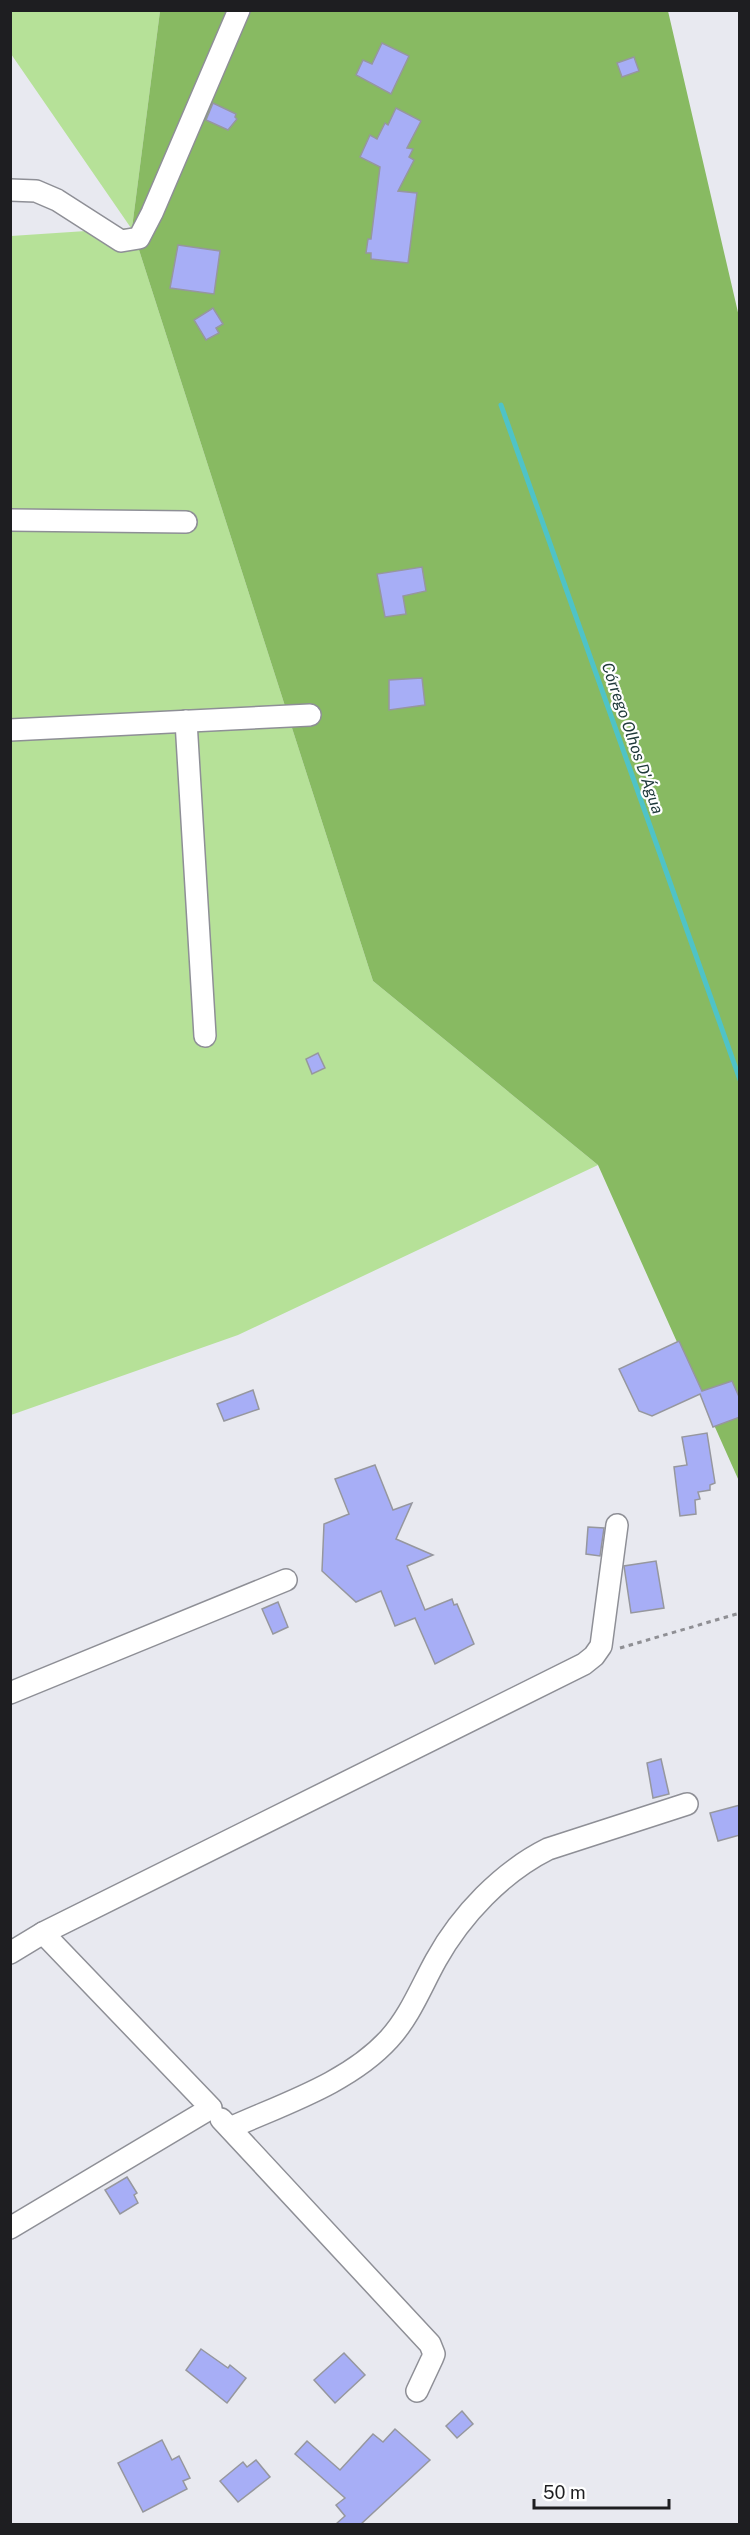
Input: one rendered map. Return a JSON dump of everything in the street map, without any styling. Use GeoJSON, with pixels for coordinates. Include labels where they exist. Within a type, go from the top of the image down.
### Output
{"type":"FeatureCollection","features":[{"type":"Feature","properties":{"kind":"street"},"geometry":{"type":"LineString","coordinates":[[10,190],[36,191],[57,200],[121,241],[139,238],[166,182],[239,10]]}},
{"type":"Feature","properties":{"kind":"street"},"geometry":{"type":"LineString","coordinates":[[10,520],[186,522]]}},
{"type":"Feature","properties":{"kind":"street"},"geometry":{"type":"LineString","coordinates":[[10,730],[310,715]]}},
{"type":"Feature","properties":{"kind":"street"},"geometry":{"type":"LineString","coordinates":[[186,721],[205,1036]]}},
{"type":"Feature","properties":{"kind":"street"},"geometry":{"type":"LineString","coordinates":[[10,1953],[43,1933],[576,1668],[594,1656],[599,1651],[603,1635],[616,1525]]}},
{"type":"Feature","properties":{"kind":"street"},"geometry":{"type":"LineString","coordinates":[[10,1694],[286,1580]]}},
{"type":"Feature","properties":{"kind":"street"},"geometry":{"type":"LineString","coordinates":[[230,2128],[322,2086],[356,2067],[390,2039],[406,2018],[448,1940],[470,1912],[508,1875],[530,1858],[548,1849],[687,1804]]}},
{"type":"Feature","properties":{"kind":"street"},"geometry":{"type":"LineString","coordinates":[[43,1933],[230,2128],[430,2344],[434,2354],[417,2391]]}},
{"type":"Feature","properties":{"kind":"street"},"geometry":{"type":"LineString","coordinates":[[10,2228],[211,2108]]}},
{"type":"Feature","properties":{"kind":"path"},"geometry":{"type":"LineString","coordinates":[[594,1656],[740,1613]]}},
{"type":"Feature","properties":{"kind":"green space"},"geometry":{"type":"Polygon","coordinates":[[[10,11],[160,11],[132,228],[373,981],[598,1165],[238,1335],[11,1415],[11,236],[131,228],[11,54],[10,11]]]}},
{"type":"Feature","properties":{"kind":"green space"},"geometry":{"type":"Polygon","coordinates":[[[160,11],[668,11],[740,321],[739,1481],[598,1165],[373,981],[132,228],[160,11]]]}},
{"type":"Feature","properties":{"kind":"building"},"geometry":{"type":"Polygon","coordinates":[[[382,43],[409,56],[391,94],[356,75],[363,60],[372,64],[382,43]]]}},
{"type":"Feature","properties":{"kind":"building"},"geometry":{"type":"Polygon","coordinates":[[[634,57],[639,71],[622,77],[617,63],[634,57]]]}},
{"type":"Feature","properties":{"kind":"building"},"geometry":{"type":"Polygon","coordinates":[[[213,103],[236,114],[237,119],[228,130],[206,120],[213,103]]]}},
{"type":"Feature","properties":{"kind":"building"},"geometry":{"type":"Polygon","coordinates":[[[396,108],[421,121],[407,148],[413,149],[409,157],[414,160],[398,191],[417,193],[408,263],[371,259],[371,253],[366,253],[368,239],[371,239],[380,167],[360,157],[370,135],[377,139],[385,123],[388,125],[396,108]]]}},
{"type":"Feature","properties":{"kind":"building"},"geometry":{"type":"Polygon","coordinates":[[[178,245],[220,251],[214,294],[170,288],[178,245]]]}},
{"type":"Feature","properties":{"kind":"building"},"geometry":{"type":"Polygon","coordinates":[[[213,308],[223,324],[216,328],[219,333],[206,340],[194,320],[213,308]]]}},
{"type":"Feature","properties":{"kind":"building"},"geometry":{"type":"Polygon","coordinates":[[[422,567],[426,591],[403,596],[406,614],[385,617],[377,574],[422,567]]]}},
{"type":"Feature","properties":{"kind":"building"},"geometry":{"type":"Polygon","coordinates":[[[422,678],[425,705],[389,710],[389,680],[422,678]]]}},
{"type":"Feature","properties":{"kind":"building"},"geometry":{"type":"Polygon","coordinates":[[[318,1053],[325,1068],[312,1074],[306,1059],[318,1053]]]}},
{"type":"Feature","properties":{"kind":"building"},"geometry":{"type":"Polygon","coordinates":[[[679,1341],[702,1391],[732,1381],[740,1399],[740,1417],[713,1427],[700,1394],[652,1416],[639,1411],[619,1369],[679,1341]]]}},
{"type":"Feature","properties":{"kind":"building"},"geometry":{"type":"Polygon","coordinates":[[[253,1390],[259,1409],[224,1421],[217,1404],[253,1390]]]}},
{"type":"Feature","properties":{"kind":"building"},"geometry":{"type":"Polygon","coordinates":[[[707,1433],[715,1483],[710,1485],[710,1490],[698,1492],[700,1499],[695,1500],[696,1514],[680,1516],[674,1467],[687,1465],[682,1437],[707,1433]]]}},
{"type":"Feature","properties":{"kind":"building"},"geometry":{"type":"Polygon","coordinates":[[[375,1465],[393,1510],[412,1503],[396,1539],[433,1555],[407,1566],[425,1610],[452,1599],[454,1605],[457,1604],[474,1644],[435,1664],[415,1618],[395,1626],[381,1591],[356,1602],[322,1571],[324,1524],[349,1514],[335,1479],[375,1465]]]}},
{"type":"Feature","properties":{"kind":"building"},"geometry":{"type":"Polygon","coordinates":[[[588,1527],[604,1528],[600,1556],[586,1554],[588,1527]]]}},
{"type":"Feature","properties":{"kind":"building"},"geometry":{"type":"Polygon","coordinates":[[[656,1561],[664,1608],[631,1613],[624,1566],[656,1561]]]}},
{"type":"Feature","properties":{"kind":"building"},"geometry":{"type":"Polygon","coordinates":[[[278,1602],[288,1627],[273,1634],[262,1609],[278,1602]]]}},
{"type":"Feature","properties":{"kind":"building"},"geometry":{"type":"Polygon","coordinates":[[[661,1759],[669,1794],[653,1798],[647,1763],[661,1759]]]}},
{"type":"Feature","properties":{"kind":"building"},"geometry":{"type":"Polygon","coordinates":[[[740,1805],[740,1835],[718,1841],[710,1813],[740,1805]]]}},
{"type":"Feature","properties":{"kind":"building"},"geometry":{"type":"Polygon","coordinates":[[[127,2177],[137,2193],[134,2195],[138,2203],[120,2214],[105,2190],[127,2177]]]}},
{"type":"Feature","properties":{"kind":"building"},"geometry":{"type":"Polygon","coordinates":[[[201,2349],[228,2368],[230,2365],[246,2378],[227,2403],[186,2370],[201,2349]]]}},
{"type":"Feature","properties":{"kind":"building"},"geometry":{"type":"Polygon","coordinates":[[[344,2353],[365,2375],[335,2403],[314,2380],[344,2353]]]}},
{"type":"Feature","properties":{"kind":"building"},"geometry":{"type":"Polygon","coordinates":[[[462,2411],[473,2424],[457,2438],[446,2426],[462,2411]]]}},
{"type":"Feature","properties":{"kind":"building"},"geometry":{"type":"Polygon","coordinates":[[[395,2429],[430,2460],[361,2524],[336,2524],[345,2516],[336,2505],[345,2498],[295,2454],[307,2441],[340,2470],[373,2434],[383,2442],[395,2429]]]}},
{"type":"Feature","properties":{"kind":"building"},"geometry":{"type":"Polygon","coordinates":[[[162,2440],[172,2460],[179,2456],[190,2478],[183,2481],[187,2489],[143,2512],[118,2463],[162,2440]]]}},
{"type":"Feature","properties":{"kind":"building"},"geometry":{"type":"Polygon","coordinates":[[[256,2460],[270,2477],[238,2502],[220,2481],[243,2462],[247,2467],[256,2460]]]}},
{"type":"Feature","properties":{"kind":"waterway","name":"Córrego Olhos D'Água"},"geometry":{"type":"LineString","coordinates":[[501,405],[740,1080]]}}]}
